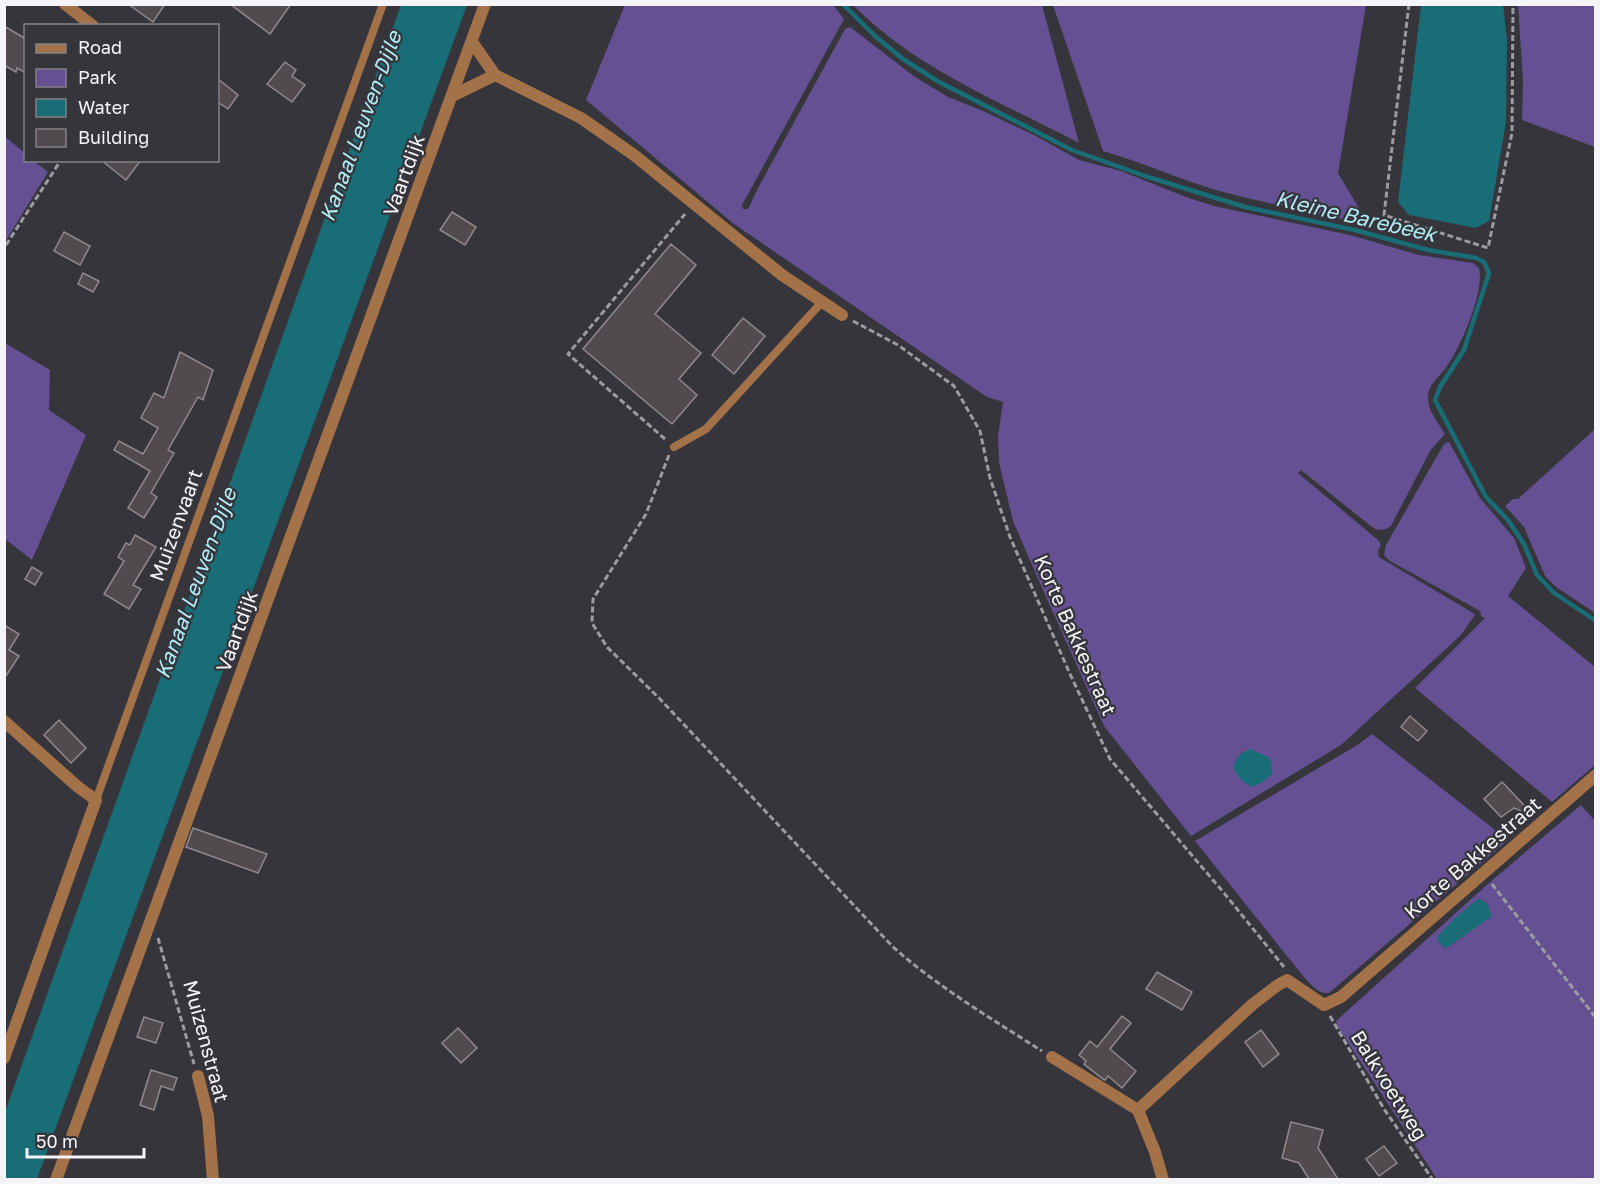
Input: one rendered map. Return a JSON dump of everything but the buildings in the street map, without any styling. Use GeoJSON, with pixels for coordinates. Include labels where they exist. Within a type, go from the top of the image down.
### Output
{"type":"FeatureCollection","features":[{"type":"Feature","properties":{"kind":"street"},"geometry":{"type":"LineString","coordinates":[[65,4],[90,24]]}},
{"type":"Feature","properties":{"kind":"street","name":"Vaartdijk"},"geometry":{"type":"LineString","coordinates":[[56,1179],[485,4]]}},
{"type":"Feature","properties":{"kind":"street"},"geometry":{"type":"LineString","coordinates":[[472,42],[495,75],[581,118],[634,155],[782,275],[842,315]]}},
{"type":"Feature","properties":{"kind":"street"},"geometry":{"type":"LineString","coordinates":[[452,96],[495,75]]}},
{"type":"Feature","properties":{"kind":"street"},"geometry":{"type":"LineString","coordinates":[[4,721],[78,787],[96,800]]}},
{"type":"Feature","properties":{"kind":"street","name":"Korte Bakkestraat"},"geometry":{"type":"LineString","coordinates":[[1324,1005],[1341,998],[1596,775]]}},
{"type":"Feature","properties":{"kind":"street","name":"Muizenvaart"},"geometry":{"type":"LineString","coordinates":[[4,1058],[96,800]]}},
{"type":"Feature","properties":{"kind":"street"},"geometry":{"type":"LineString","coordinates":[[1138,1110],[1253,1004],[1278,985],[1287,980],[1324,1005]]}},
{"type":"Feature","properties":{"kind":"street"},"geometry":{"type":"LineString","coordinates":[[1052,1057],[1138,1110],[1163,1179]]}},
{"type":"Feature","properties":{"kind":"street","name":"Muizenstraat"},"geometry":{"type":"LineString","coordinates":[[198,1076],[208,1116],[213,1179]]}},
{"type":"Feature","properties":{"kind":"lane","name":"Muizenvaart"},"geometry":{"type":"LineString","coordinates":[[96,800],[383,4]]}},
{"type":"Feature","properties":{"kind":"lane"},"geometry":{"type":"LineString","coordinates":[[674,447],[706,429],[822,302]]}},
{"type":"Feature","properties":{"kind":"path"},"geometry":{"type":"LineString","coordinates":[[1409,4],[1384,215],[1488,248],[1512,134],[1513,4]]}},
{"type":"Feature","properties":{"kind":"path"},"geometry":{"type":"LineString","coordinates":[[6,245],[60,162]]}},
{"type":"Feature","properties":{"kind":"path"},"geometry":{"type":"LineString","coordinates":[[693,204],[568,354],[674,447],[646,514],[593,599],[592,623],[607,648],[660,699],[893,947],[917,969],[1052,1057]]}},
{"type":"Feature","properties":{"kind":"path","name":"Korte Bakkestraat"},"geometry":{"type":"LineString","coordinates":[[842,315],[898,345],[954,386],[980,432],[990,478],[1010,537],[1110,759],[1281,963],[1287,980]]}},
{"type":"Feature","properties":{"kind":"path"},"geometry":{"type":"LineString","coordinates":[[1484,873],[1596,1018]]}},
{"type":"Feature","properties":{"kind":"path","name":"Muizenstraat"},"geometry":{"type":"LineString","coordinates":[[152,916],[198,1076]]}},
{"type":"Feature","properties":{"kind":"path","name":"Balkvoetweg"},"geometry":{"type":"LineString","coordinates":[[1324,1005],[1384,1109],[1433,1179]]}},
{"type":"Feature","properties":{"kind":"green space"},"geometry":{"type":"Polygon","coordinates":[[[625,5],[833,5],[844,19],[742,205],[743,209],[748,209],[845,29],[850,27],[915,77],[948,97],[1034,135],[1079,160],[1121,171],[1214,206],[1350,235],[1419,255],[1473,263],[1479,268],[1480,278],[1470,320],[1451,360],[1432,385],[1428,396],[1431,411],[1445,434],[1430,451],[1391,526],[1382,530],[1372,527],[1301,470],[1298,473],[1379,541],[1381,545],[1378,551],[1379,557],[1475,615],[1460,636],[1341,745],[1191,836],[1104,726],[1013,521],[999,462],[998,436],[1003,402],[987,397],[734,224],[586,100],[625,5]]]}},
{"type":"Feature","properties":{"kind":"green space"},"geometry":{"type":"Polygon","coordinates":[[[853,5],[1042,5],[1079,143],[960,83],[932,66],[878,28],[853,5]]]}},
{"type":"Feature","properties":{"kind":"green space"},"geometry":{"type":"Polygon","coordinates":[[[1053,5],[1366,5],[1338,173],[1369,225],[1216,190],[1103,151],[1053,5]]]}},
{"type":"Feature","properties":{"kind":"green space"},"geometry":{"type":"Polygon","coordinates":[[[1518,5],[1595,5],[1595,147],[1522,120],[1523,81],[1518,5]]]}},
{"type":"Feature","properties":{"kind":"green space"},"geometry":{"type":"Polygon","coordinates":[[[4,136],[24,152],[24,162],[35,162],[48,172],[5,242],[4,136]]]}},
{"type":"Feature","properties":{"kind":"green space"},"geometry":{"type":"Polygon","coordinates":[[[5,343],[50,370],[49,410],[86,435],[32,560],[5,539],[5,343]]]}},
{"type":"Feature","properties":{"kind":"green space"},"geometry":{"type":"Polygon","coordinates":[[[1595,429],[1595,613],[1556,587],[1545,576],[1524,527],[1505,506],[1513,499],[1518,499],[1595,429]]]}},
{"type":"Feature","properties":{"kind":"green space"},"geometry":{"type":"Polygon","coordinates":[[[1449,442],[1480,498],[1514,538],[1526,568],[1508,596],[1595,667],[1595,765],[1552,802],[1415,688],[1485,618],[1481,616],[1480,611],[1390,561],[1384,555],[1386,545],[1444,444],[1449,442]]]}},
{"type":"Feature","properties":{"kind":"green space"},"geometry":{"type":"Polygon","coordinates":[[[1372,734],[1508,840],[1329,993],[1325,993],[1314,988],[1303,976],[1195,841],[1359,744],[1372,734]]]}},
{"type":"Feature","properties":{"kind":"green space"},"geometry":{"type":"Polygon","coordinates":[[[1581,805],[1595,821],[1595,1179],[1437,1179],[1336,1021],[1489,883],[1581,805]]]}},
{"type":"Feature","properties":{"kind":"water","name":"Kanaal Leuven-Dijle"},"geometry":{"type":"Polygon","coordinates":[[[401,5],[467,5],[37,1179],[5,1179],[5,1112],[401,5]]]}},
{"type":"Feature","properties":{"kind":"water"},"geometry":{"type":"Polygon","coordinates":[[[1421,5],[1503,5],[1507,40],[1506,122],[1489,221],[1476,228],[1409,215],[1398,202],[1421,5]]]}},
{"type":"Feature","properties":{"kind":"water"},"geometry":{"type":"Polygon","coordinates":[[[1250,749],[1270,758],[1272,773],[1263,782],[1251,787],[1241,780],[1233,768],[1239,756],[1250,749]]]}},
{"type":"Feature","properties":{"kind":"water"},"geometry":{"type":"Polygon","coordinates":[[[1478,899],[1486,902],[1492,916],[1445,949],[1437,937],[1478,899]]]}},
{"type":"Feature","properties":{"kind":"waterway","name":"Kleine Barebeek"},"geometry":{"type":"LineString","coordinates":[[843,4],[875,36],[903,59],[939,82],[1072,150],[1145,176],[1245,207],[1355,230],[1428,250],[1476,258],[1484,262],[1489,273],[1464,350],[1440,387],[1435,400],[1486,497],[1508,520],[1524,544],[1537,575],[1554,593],[1596,621]]}}]}
